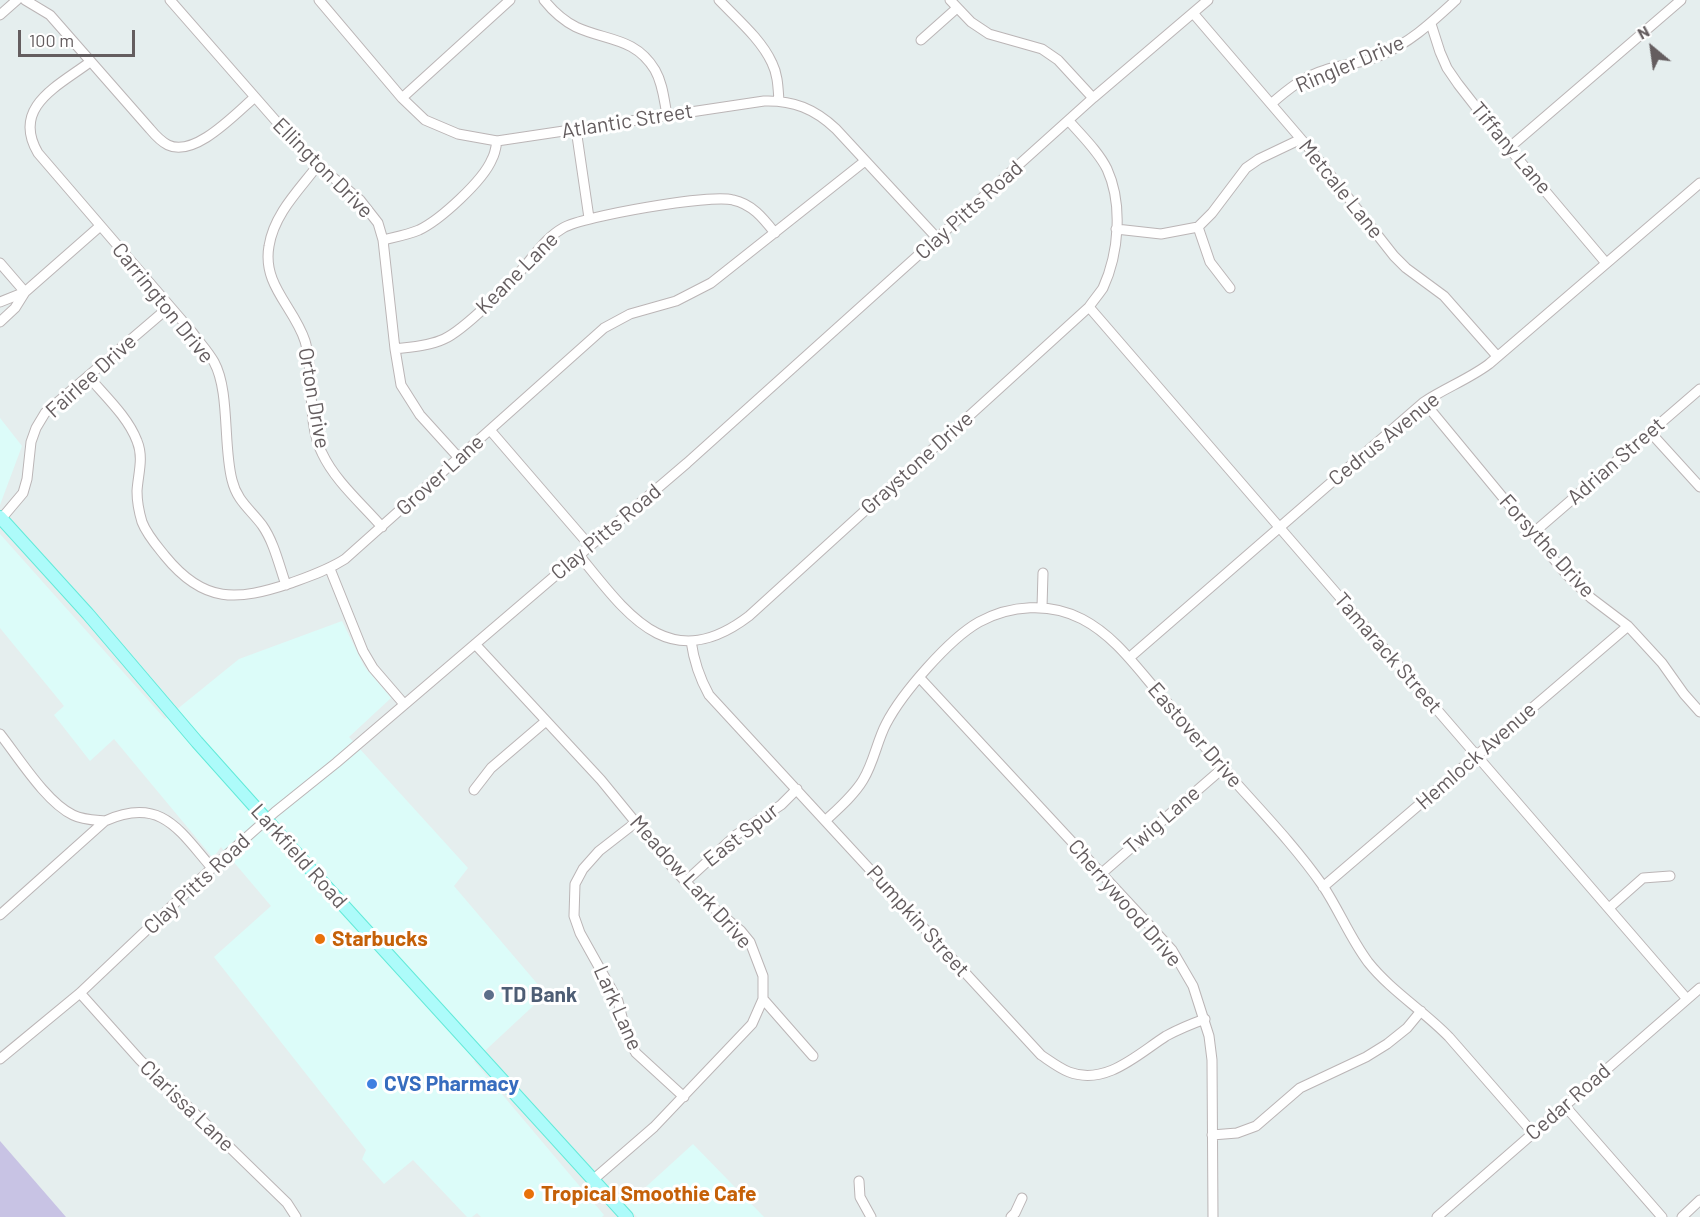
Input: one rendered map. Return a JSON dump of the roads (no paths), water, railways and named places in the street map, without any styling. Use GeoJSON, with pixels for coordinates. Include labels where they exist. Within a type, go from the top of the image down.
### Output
{"type":"FeatureCollection","features":[{"type":"Feature","properties":{"kind":"main road","name":"Larkfield Road"},"geometry":{"type":"LineString","coordinates":[[1,518],[86,612],[197,742],[627,1217]]}},
{"type":"Feature","properties":{"kind":"street"},"geometry":{"type":"LineString","coordinates":[[0,15],[17,0]]}},
{"type":"Feature","properties":{"kind":"street"},"geometry":{"type":"LineString","coordinates":[[25,0],[50,15],[160,140],[170,146],[182,147],[195,144],[207,137],[255,97]]}},
{"type":"Feature","properties":{"kind":"street","name":"Ellington Drive"},"geometry":{"type":"LineString","coordinates":[[170,0],[290,137],[318,165],[360,200],[378,223],[383,240],[401,385],[420,415],[459,458]]}},
{"type":"Feature","properties":{"kind":"street","name":"Atlantic Street"},"geometry":{"type":"LineString","coordinates":[[319,0],[402,98],[424,120],[443,129],[497,141],[667,115],[779,101],[797,104],[823,117],[937,238]]}},
{"type":"Feature","properties":{"kind":"street"},"geometry":{"type":"LineString","coordinates":[[402,98],[509,0]]}},
{"type":"Feature","properties":{"kind":"street"},"geometry":{"type":"LineString","coordinates":[[544,0],[574,26],[622,41],[645,57],[655,71],[663,91],[667,115]]}},
{"type":"Feature","properties":{"kind":"street"},"geometry":{"type":"LineString","coordinates":[[719,0],[773,63],[779,101]]}},
{"type":"Feature","properties":{"kind":"street","name":"Clay Pitts Road"},"geometry":{"type":"LineString","coordinates":[[0,1059],[80,993],[212,868],[267,820],[687,463],[1093,98],[1208,0]]}},
{"type":"Feature","properties":{"kind":"street","name":"Ringler Drive"},"geometry":{"type":"LineString","coordinates":[[1271,104],[1310,76],[1325,70],[1360,63],[1415,37],[1456,0]]}},
{"type":"Feature","properties":{"kind":"street"},"geometry":{"type":"LineString","coordinates":[[1510,147],[1681,0]]}},
{"type":"Feature","properties":{"kind":"street"},"geometry":{"type":"LineString","coordinates":[[921,40],[953,4],[971,22],[989,34],[1042,49],[1059,60],[1093,98]]}},
{"type":"Feature","properties":{"kind":"street","name":"Metcale Lane"},"geometry":{"type":"LineString","coordinates":[[1193,13],[1301,139],[1394,256],[1406,268],[1444,296],[1497,356]]}},
{"type":"Feature","properties":{"kind":"street","name":"Tiffany Lane"},"geometry":{"type":"LineString","coordinates":[[1431,24],[1447,68],[1497,134],[1606,262]]}},
{"type":"Feature","properties":{"kind":"street","name":"Carrington Drive"},"geometry":{"type":"LineString","coordinates":[[90,62],[39,102],[31,113],[28,129],[31,142],[215,363],[220,380],[232,480],[239,498],[261,524],[269,539],[286,585]]}},
{"type":"Feature","properties":{"kind":"street","name":"Graystone Drive"},"geometry":{"type":"LineString","coordinates":[[579,555],[620,606],[646,628],[674,639],[691,641],[707,639],[723,634],[748,616],[1089,306],[1102,290],[1109,270],[1116,229],[1117,204],[1106,168],[1069,121]]}},
{"type":"Feature","properties":{"kind":"street"},"geometry":{"type":"LineString","coordinates":[[576,129],[589,218]]}},
{"type":"Feature","properties":{"kind":"street"},"geometry":{"type":"LineString","coordinates":[[1116,229],[1161,234],[1198,227],[1212,213],[1246,168],[1259,159],[1301,139]]}},
{"type":"Feature","properties":{"kind":"street"},"geometry":{"type":"LineString","coordinates":[[383,240],[417,231],[431,224],[475,184],[492,159],[497,141]]}},
{"type":"Feature","properties":{"kind":"street","name":"Grover Lane"},"geometry":{"type":"LineString","coordinates":[[88,376],[121,416],[138,443],[141,460],[137,492],[143,525],[153,542],[176,569],[188,580],[205,590],[222,595],[241,597],[286,585],[330,569],[345,559],[604,328],[630,314],[676,301],[711,283],[865,161]]}},
{"type":"Feature","properties":{"kind":"street","name":"Orton Drive"},"geometry":{"type":"LineString","coordinates":[[318,165],[280,215],[268,248],[268,269],[273,285],[301,328],[306,344],[320,451],[339,478],[382,527]]}},
{"type":"Feature","properties":{"kind":"street","name":"Cedrus Avenue"},"geometry":{"type":"LineString","coordinates":[[1128,658],[1424,402],[1478,372],[1700,183]]}},
{"type":"Feature","properties":{"kind":"street","name":"Keane Lane"},"geometry":{"type":"LineString","coordinates":[[395,349],[415,347],[444,339],[512,281],[549,238],[564,227],[589,218],[721,198],[748,205],[760,214],[775,232]]}},
{"type":"Feature","properties":{"kind":"street"},"geometry":{"type":"LineString","coordinates":[[0,322],[15,308],[25,292],[99,226]]}},
{"type":"Feature","properties":{"kind":"street"},"geometry":{"type":"LineString","coordinates":[[1198,227],[1210,262],[1230,288]]}},
{"type":"Feature","properties":{"kind":"street"},"geometry":{"type":"LineString","coordinates":[[0,263],[25,292]]}},
{"type":"Feature","properties":{"kind":"street"},"geometry":{"type":"LineString","coordinates":[[0,302],[25,292]]}},
{"type":"Feature","properties":{"kind":"street","name":"Tamarack Street"},"geometry":{"type":"LineString","coordinates":[[1089,306],[1687,999]]}},
{"type":"Feature","properties":{"kind":"street","name":"Fairlee Drive"},"geometry":{"type":"LineString","coordinates":[[1,518],[23,493],[31,442],[45,413],[169,307]]}},
{"type":"Feature","properties":{"kind":"street","name":"Adrian Street"},"geometry":{"type":"LineString","coordinates":[[1532,534],[1700,389]]}},
{"type":"Feature","properties":{"kind":"street","name":"Forsythe Drive"},"geometry":{"type":"LineString","coordinates":[[1424,402],[1532,534],[1580,588],[1628,626],[1662,663],[1700,712]]}},
{"type":"Feature","properties":{"kind":"street"},"geometry":{"type":"LineString","coordinates":[[490,430],[590,546]]}},
{"type":"Feature","properties":{"kind":"street"},"geometry":{"type":"LineString","coordinates":[[1650,432],[1700,488]]}},
{"type":"Feature","properties":{"kind":"street"},"geometry":{"type":"LineString","coordinates":[[330,569],[363,651],[373,668],[404,704]]}},
{"type":"Feature","properties":{"kind":"street"},"geometry":{"type":"LineString","coordinates":[[1042,607],[1043,573]]}},
{"type":"Feature","properties":{"kind":"street","name":"Eastover Drive"},"geometry":{"type":"LineString","coordinates":[[826,820],[846,802],[863,780],[885,726],[899,702],[919,677],[962,634],[979,622],[1010,611],[1042,607],[1079,617],[1098,628],[1128,658],[1292,846],[1323,887],[1368,960],[1382,977],[1449,1037],[1533,1133]]}},
{"type":"Feature","properties":{"kind":"street","name":"Hemlock Avenue"},"geometry":{"type":"LineString","coordinates":[[1323,887],[1628,626]]}},
{"type":"Feature","properties":{"kind":"street","name":"Pumpkin Street"},"geometry":{"type":"LineString","coordinates":[[691,641],[694,660],[709,695],[1041,1055],[1071,1072],[1090,1075],[1113,1070],[1132,1060],[1166,1036],[1205,1019]]}},
{"type":"Feature","properties":{"kind":"street","name":"Meadow Lark Drive"},"geometry":{"type":"LineString","coordinates":[[475,644],[608,787],[685,882],[741,931],[750,942],[763,976],[763,999]]}},
{"type":"Feature","properties":{"kind":"street","name":"Cherrywood Drive"},"geometry":{"type":"LineString","coordinates":[[919,677],[1172,950],[1193,986],[1205,1019],[1212,1060],[1213,1217]]}},
{"type":"Feature","properties":{"kind":"street"},"geometry":{"type":"LineString","coordinates":[[474,790],[491,768],[546,721]]}},
{"type":"Feature","properties":{"kind":"street"},"geometry":{"type":"LineString","coordinates":[[0,734],[59,806],[74,816],[105,821]]}},
{"type":"Feature","properties":{"kind":"street","name":"Twig Lane"},"geometry":{"type":"LineString","coordinates":[[1101,873],[1223,768]]}},
{"type":"Feature","properties":{"kind":"street","name":"East Spur"},"geometry":{"type":"LineString","coordinates":[[685,882],[736,835],[781,805],[797,789]]}},
{"type":"Feature","properties":{"kind":"street"},"geometry":{"type":"LineString","coordinates":[[0,915],[105,821],[121,814],[138,811],[164,818],[175,826],[212,868]]}},
{"type":"Feature","properties":{"kind":"street","name":"Lark Lane"},"geometry":{"type":"LineString","coordinates":[[635,823],[599,851],[583,869],[575,884],[574,916],[580,933],[618,1001],[627,1037],[636,1053],[684,1096]]}},
{"type":"Feature","properties":{"kind":"street"},"geometry":{"type":"LineString","coordinates":[[1609,908],[1643,878],[1670,876]]}},
{"type":"Feature","properties":{"kind":"street","name":"Cedar Road"},"geometry":{"type":"LineString","coordinates":[[1437,1217],[1700,988]]}},
{"type":"Feature","properties":{"kind":"street","name":"Clarissa Lane"},"geometry":{"type":"LineString","coordinates":[[80,993],[140,1060],[286,1203],[296,1217]]}},
{"type":"Feature","properties":{"kind":"street"},"geometry":{"type":"LineString","coordinates":[[594,1179],[654,1127],[752,1024],[763,999],[813,1056]]}},
{"type":"Feature","properties":{"kind":"street"},"geometry":{"type":"LineString","coordinates":[[1212,1135],[1237,1133],[1256,1126],[1300,1088],[1366,1057],[1387,1044],[1407,1028],[1421,1011]]}},
{"type":"Feature","properties":{"kind":"street"},"geometry":{"type":"LineString","coordinates":[[1565,1106],[1662,1217]]}},
{"type":"Feature","properties":{"kind":"street"},"geometry":{"type":"LineString","coordinates":[[859,1181],[860,1197],[871,1217]]}},
{"type":"Feature","properties":{"kind":"street"},"geometry":{"type":"LineString","coordinates":[[1011,1217],[1022,1198]]}},
{"type":"Feature","properties":{"kind":"street"},"geometry":{"type":"LineString","coordinates":[[1682,1217],[1700,1200]]}},
{"type":"Feature","properties":{"kind":"place","name":"Starbucks"},"geometry":{"type":"Point","coordinates":[320,939]}},
{"type":"Feature","properties":{"kind":"place","name":"TD Bank"},"geometry":{"type":"Point","coordinates":[489,995]}},
{"type":"Feature","properties":{"kind":"place","name":"CVS Pharmacy"},"geometry":{"type":"Point","coordinates":[372,1084]}},
{"type":"Feature","properties":{"kind":"place","name":"Tropical Smoothie Cafe"},"geometry":{"type":"Point","coordinates":[529,1194]}}]}
